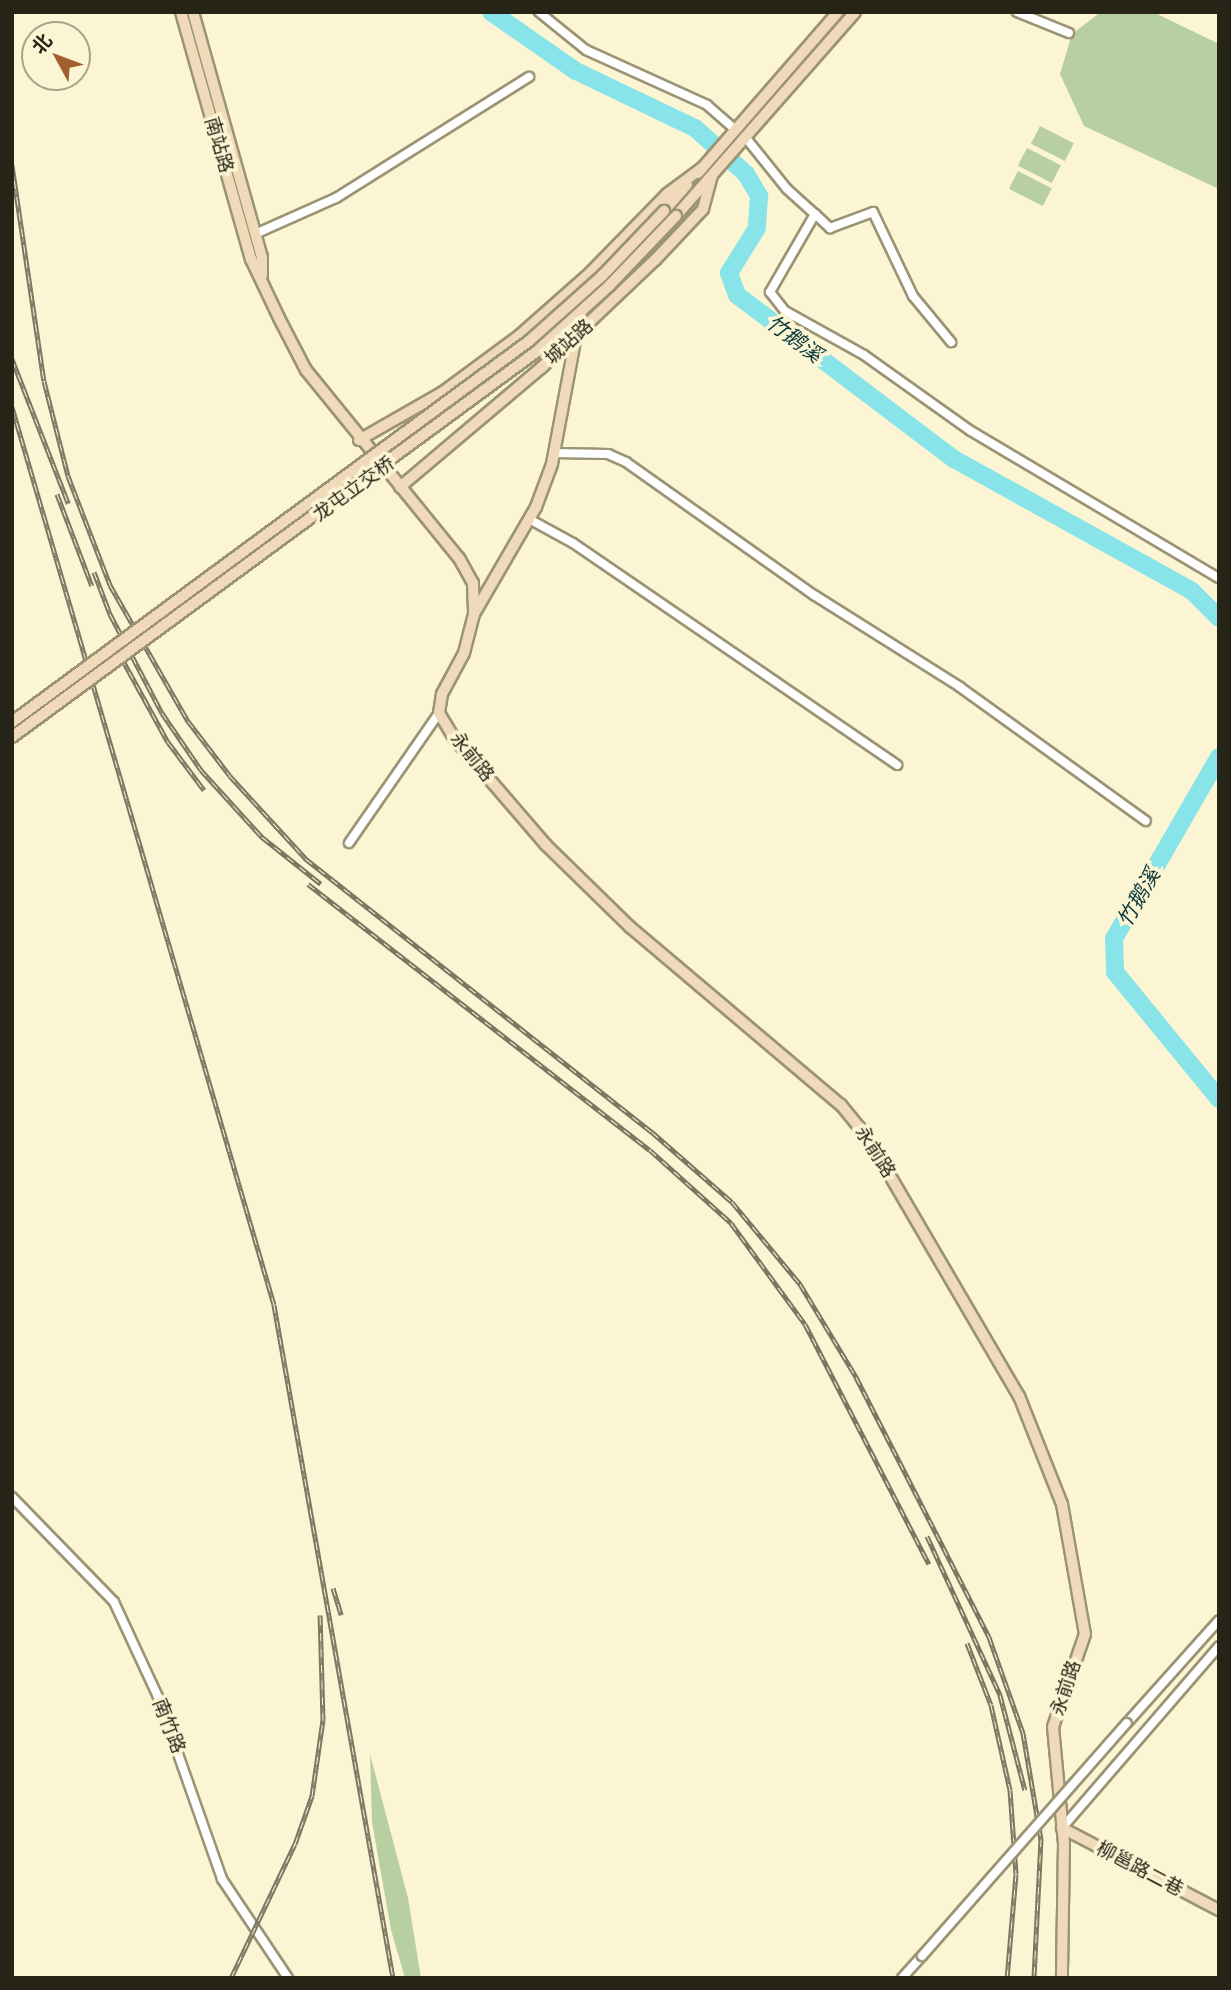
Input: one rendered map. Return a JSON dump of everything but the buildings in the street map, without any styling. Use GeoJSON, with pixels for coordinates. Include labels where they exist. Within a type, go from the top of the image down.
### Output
{"type":"FeatureCollection","features":[{"type":"Feature","properties":{"kind":"main road","name":"南站路"},"geometry":{"type":"LineString","coordinates":[[181,12],[251,259],[262,275],[306,370],[359,440],[400,486]]}},
{"type":"Feature","properties":{"kind":"main road","name":"南站路"},"geometry":{"type":"LineString","coordinates":[[193,12],[255,234],[262,275]]}},
{"type":"Feature","properties":{"kind":"main road","name":"城站路"},"geometry":{"type":"LineString","coordinates":[[676,216],[714,174],[738,137],[838,12]]}},
{"type":"Feature","properties":{"kind":"main road","name":"城站路"},"geometry":{"type":"LineString","coordinates":[[359,440],[443,392],[520,335],[590,273],[667,194],[738,137],[855,12]]}},
{"type":"Feature","properties":{"kind":"main road","name":"城站路"},"geometry":{"type":"LineString","coordinates":[[663,211],[704,166]]}},
{"type":"Feature","properties":{"kind":"main road","name":"城站路"},"geometry":{"type":"LineString","coordinates":[[400,486],[576,336],[703,209],[714,174]]}},
{"type":"Feature","properties":{"kind":"main road","name":"龙屯立交桥"},"geometry":{"type":"LineString","coordinates":[[12,722],[529,341],[602,276],[663,211]]}},
{"type":"Feature","properties":{"kind":"main road","name":"龙屯立交桥"},"geometry":{"type":"LineString","coordinates":[[12,737],[537,352],[610,286],[676,216]]}},
{"type":"Feature","properties":{"kind":"main road"},"geometry":{"type":"LineString","coordinates":[[474,614],[529,519],[554,453],[576,336]]}},
{"type":"Feature","properties":{"kind":"main road","name":"永前路"},"geometry":{"type":"LineString","coordinates":[[400,486],[459,558],[473,583],[474,614],[464,653],[442,694],[439,713],[454,738],[547,845],[630,928],[841,1105],[868,1138],[1019,1396],[1062,1504],[1085,1634],[1053,1727],[1062,1828],[1066,1918],[1062,1978]]}},
{"type":"Feature","properties":{"kind":"main road","name":"柳邕路二巷"},"geometry":{"type":"LineString","coordinates":[[1062,1828],[1219,1910]]}},
{"type":"Feature","properties":{"kind":"street"},"geometry":{"type":"LineString","coordinates":[[539,12],[586,50],[707,105],[830,228],[873,212],[913,296],[951,342]]}},
{"type":"Feature","properties":{"kind":"street"},"geometry":{"type":"LineString","coordinates":[[1017,12],[1069,33]]}},
{"type":"Feature","properties":{"kind":"street"},"geometry":{"type":"LineString","coordinates":[[255,234],[336,198],[529,77]]}},
{"type":"Feature","properties":{"kind":"street"},"geometry":{"type":"LineString","coordinates":[[815,215],[770,292],[785,311],[864,355],[971,431],[1219,578]]}},
{"type":"Feature","properties":{"kind":"street"},"geometry":{"type":"LineString","coordinates":[[554,453],[608,454],[626,462],[814,595],[960,687],[1146,821]]}},
{"type":"Feature","properties":{"kind":"street"},"geometry":{"type":"LineString","coordinates":[[529,519],[573,542],[897,765]]}},
{"type":"Feature","properties":{"kind":"street"},"geometry":{"type":"LineString","coordinates":[[349,843],[439,713]]}},
{"type":"Feature","properties":{"kind":"street","name":"南竹路"},"geometry":{"type":"LineString","coordinates":[[12,1497],[114,1601],[158,1697],[222,1879],[288,1978]]}},
{"type":"Feature","properties":{"kind":"street"},"geometry":{"type":"LineString","coordinates":[[902,1978],[1219,1620]]}},
{"type":"Feature","properties":{"kind":"street"},"geometry":{"type":"LineString","coordinates":[[1062,1828],[1219,1646]]}},
{"type":"Feature","properties":{"kind":"green space"},"geometry":{"type":"Polygon","coordinates":[[[1101,12],[1153,12],[1219,44],[1219,189],[1084,126],[1060,74],[1072,34],[1101,12]]]}},
{"type":"Feature","properties":{"kind":"green space"},"geometry":{"type":"Polygon","coordinates":[[[1040,126],[1074,143],[1065,161],[1031,144],[1040,126]]]}},
{"type":"Feature","properties":{"kind":"green space"},"geometry":{"type":"Polygon","coordinates":[[[1027,148],[1061,165],[1052,183],[1018,166],[1027,148]]]}},
{"type":"Feature","properties":{"kind":"green space"},"geometry":{"type":"Polygon","coordinates":[[[1018,171],[1052,188],[1043,206],[1009,189],[1018,171]]]}},
{"type":"Feature","properties":{"kind":"green space"},"geometry":{"type":"Polygon","coordinates":[[[370,1754],[408,1898],[421,1978],[405,1978],[391,1930],[372,1822],[370,1754]]]}},
{"type":"Feature","properties":{"kind":"waterway","name":"竹鹅溪"},"geometry":{"type":"LineString","coordinates":[[491,12],[576,71],[695,128],[746,174],[759,196],[757,228],[729,273],[737,295],[954,459],[1192,591],[1219,618]]}},
{"type":"Feature","properties":{"kind":"waterway","name":"竹鹅溪"},"geometry":{"type":"LineString","coordinates":[[1219,757],[1114,939],[1115,972],[1219,1099]]}},
{"type":"Feature","properties":{"kind":"railway"},"geometry":{"type":"LineString","coordinates":[[12,165],[44,381],[68,476],[110,585],[188,721],[230,776],[306,859],[652,1132],[732,1202],[800,1284],[856,1377],[989,1637],[1023,1733],[1041,1839],[1034,1978]]}},
{"type":"Feature","properties":{"kind":"railway"},"geometry":{"type":"LineString","coordinates":[[12,359],[68,503]]}},
{"type":"Feature","properties":{"kind":"railway"},"geometry":{"type":"LineString","coordinates":[[12,407],[274,1305],[393,1978]]}},
{"type":"Feature","properties":{"kind":"railway"},"geometry":{"type":"LineString","coordinates":[[57,494],[92,586]]}},
{"type":"Feature","properties":{"kind":"railway"},"geometry":{"type":"LineString","coordinates":[[94,572],[110,614],[162,713],[201,770],[262,837],[321,884]]}},
{"type":"Feature","properties":{"kind":"railway"},"geometry":{"type":"LineString","coordinates":[[121,657],[168,742],[204,790]]}},
{"type":"Feature","properties":{"kind":"railway"},"geometry":{"type":"LineString","coordinates":[[308,884],[650,1150],[731,1223],[805,1324],[929,1564]]}},
{"type":"Feature","properties":{"kind":"railway"},"geometry":{"type":"LineString","coordinates":[[927,1536],[1000,1695],[1025,1790]]}},
{"type":"Feature","properties":{"kind":"railway"},"geometry":{"type":"LineString","coordinates":[[333,1588],[341,1615]]}},
{"type":"Feature","properties":{"kind":"railway"},"geometry":{"type":"LineString","coordinates":[[231,1978],[295,1844],[312,1796],[323,1720],[320,1615]]}},
{"type":"Feature","properties":{"kind":"railway"},"geometry":{"type":"LineString","coordinates":[[967,1643],[991,1705],[1010,1790],[1016,1874],[1007,1978]]}}]}
